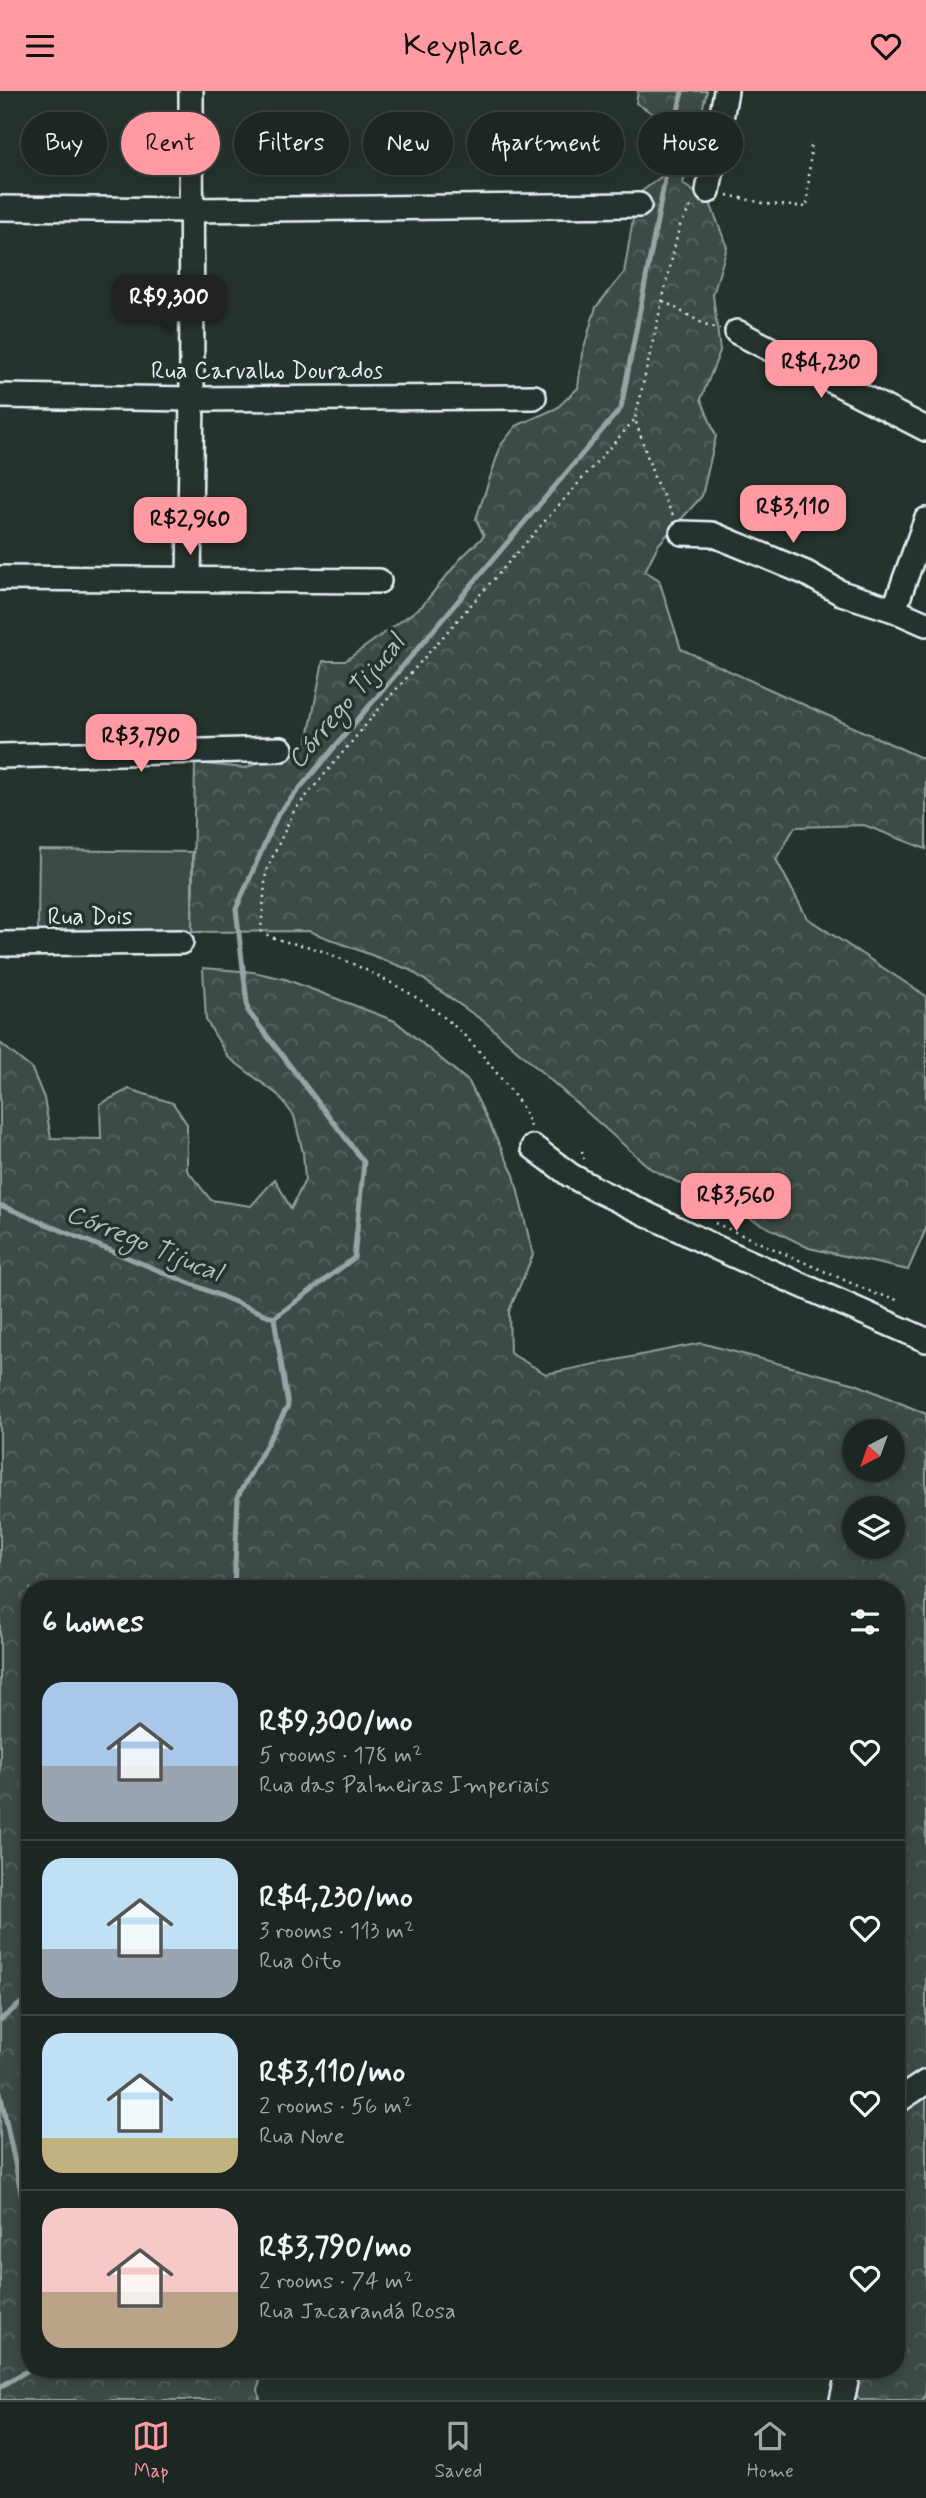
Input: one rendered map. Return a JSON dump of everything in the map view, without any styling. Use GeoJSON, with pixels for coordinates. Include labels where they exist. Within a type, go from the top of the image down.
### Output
{"type":"FeatureCollection","features":[{"type":"Feature","properties":{"kind":"street"},"geometry":{"type":"LineString","coordinates":[[188,579],[192,399],[191,91]]}},
{"type":"Feature","properties":{"kind":"street"},"geometry":{"type":"LineString","coordinates":[[708,191],[726,91]]}},
{"type":"Feature","properties":{"kind":"street"},"geometry":{"type":"LineString","coordinates":[[0,208],[190,210],[639,205]]}},
{"type":"Feature","properties":{"kind":"street"},"geometry":{"type":"LineString","coordinates":[[737,333],[926,429]]}},
{"type":"Feature","properties":{"kind":"street","name":"Rua Carvalho Dourados"},"geometry":{"type":"LineString","coordinates":[[0,396],[192,399],[534,397]]}},
{"type":"Feature","properties":{"kind":"street"},"geometry":{"type":"LineString","coordinates":[[894,610],[926,520]]}},
{"type":"Feature","properties":{"kind":"street"},"geometry":{"type":"LineString","coordinates":[[682,533],[712,534],[806,573],[841,593],[894,610],[926,624]]}},
{"type":"Feature","properties":{"kind":"street"},"geometry":{"type":"LineString","coordinates":[[0,578],[379,581]]}},
{"type":"Feature","properties":{"kind":"street"},"geometry":{"type":"LineString","coordinates":[[0,756],[281,749]]}},
{"type":"Feature","properties":{"kind":"street","name":"Rua Dois"},"geometry":{"type":"LineString","coordinates":[[0,944],[181,942]]}},
{"type":"Feature","properties":{"kind":"street"},"geometry":{"type":"LineString","coordinates":[[534,1147],[570,1175],[599,1191],[715,1247],[926,1340]]}},
{"type":"Feature","properties":{"kind":"street"},"geometry":{"type":"LineString","coordinates":[[905,2096],[926,2082]]}},
{"type":"Feature","properties":{"kind":"street"},"geometry":{"type":"LineString","coordinates":[[842,2400],[847,2378]]}},
{"type":"Feature","properties":{"kind":"path"},"geometry":{"type":"LineString","coordinates":[[534,1147],[527,1113],[488,1062],[453,1024],[369,971],[319,950],[269,937],[261,931],[266,871],[294,811],[388,699],[635,419],[679,227],[693,201],[708,191],[767,204],[807,207],[811,145]]}},
{"type":"Feature","properties":{"kind":"path"},"geometry":{"type":"LineString","coordinates":[[662,300],[709,327],[737,333]]}},
{"type":"Feature","properties":{"kind":"path"},"geometry":{"type":"LineString","coordinates":[[635,419],[655,480],[682,533]]}},
{"type":"Feature","properties":{"kind":"path"},"geometry":{"type":"LineString","coordinates":[[582,1151],[585,1160]]}},
{"type":"Feature","properties":{"kind":"path"},"geometry":{"type":"LineString","coordinates":[[712,1221],[876,1294],[895,1298],[898,1305]]}},
{"type":"Feature","properties":{"kind":"green space"},"geometry":{"type":"Polygon","coordinates":[[[638,91],[707,91],[702,112],[650,112],[636,103],[638,91]]]}},
{"type":"Feature","properties":{"kind":"green space"},"geometry":{"type":"Polygon","coordinates":[[[663,175],[685,175],[683,184],[710,203],[727,247],[713,295],[720,351],[701,399],[716,436],[702,496],[658,545],[645,571],[659,580],[681,649],[926,760],[926,849],[864,825],[795,827],[776,859],[807,918],[926,996],[926,1229],[908,1270],[809,1248],[651,1169],[486,1023],[410,970],[309,931],[192,932],[195,763],[245,768],[307,743],[323,661],[345,661],[422,606],[462,557],[484,536],[476,519],[501,445],[516,426],[557,408],[578,388],[582,354],[596,307],[624,273],[637,195],[663,175]]]}},
{"type":"Feature","properties":{"kind":"green space"},"geometry":{"type":"Polygon","coordinates":[[[39,850],[192,852],[192,932],[38,931],[39,850]]]}},
{"type":"Feature","properties":{"kind":"green space"},"geometry":{"type":"Polygon","coordinates":[[[203,968],[253,972],[285,979],[395,1021],[469,1082],[514,1175],[533,1255],[509,1311],[510,1353],[546,1374],[701,1343],[856,1384],[926,1414],[926,2072],[905,2087],[905,1580],[21,1580],[21,2378],[260,2378],[258,2390],[260,2400],[0,2400],[0,1043],[32,1069],[44,1098],[51,1138],[101,1139],[100,1104],[129,1089],[173,1103],[187,1124],[187,1170],[211,1200],[251,1206],[275,1179],[291,1209],[305,1180],[303,1153],[294,1116],[278,1095],[228,1057],[206,1020],[203,968]]]}},
{"type":"Feature","properties":{"kind":"green space"},"geometry":{"type":"Polygon","coordinates":[[[926,2090],[926,2391],[923,2400],[860,2400],[853,2389],[854,2378],[905,2378],[905,2105],[926,2090]]]}},
{"type":"Feature","properties":{"kind":"waterway","name":"Córrego Tijucal"},"geometry":{"type":"LineString","coordinates":[[234,1580],[238,1496],[288,1406],[274,1318],[354,1258],[364,1162],[248,1011],[236,909],[278,814],[621,408],[682,91]]}},
{"type":"Feature","properties":{"kind":"waterway","name":"Córrego Tijucal"},"geometry":{"type":"LineString","coordinates":[[0,1205],[274,1318]]}},
{"type":"Feature","properties":{"kind":"waterway","name":"Córrego Tijucal"},"geometry":{"type":"LineString","coordinates":[[0,2020],[21,2003]]}},
{"type":"Feature","properties":{"kind":"waterway","name":"Córrego Tijucal"},"geometry":{"type":"LineString","coordinates":[[0,2092],[21,2192]]}},
{"type":"Feature","properties":{"kind":"waterway","name":"Córrego Tijucal"},"geometry":{"type":"LineString","coordinates":[[0,2387],[21,2374]]}}]}
